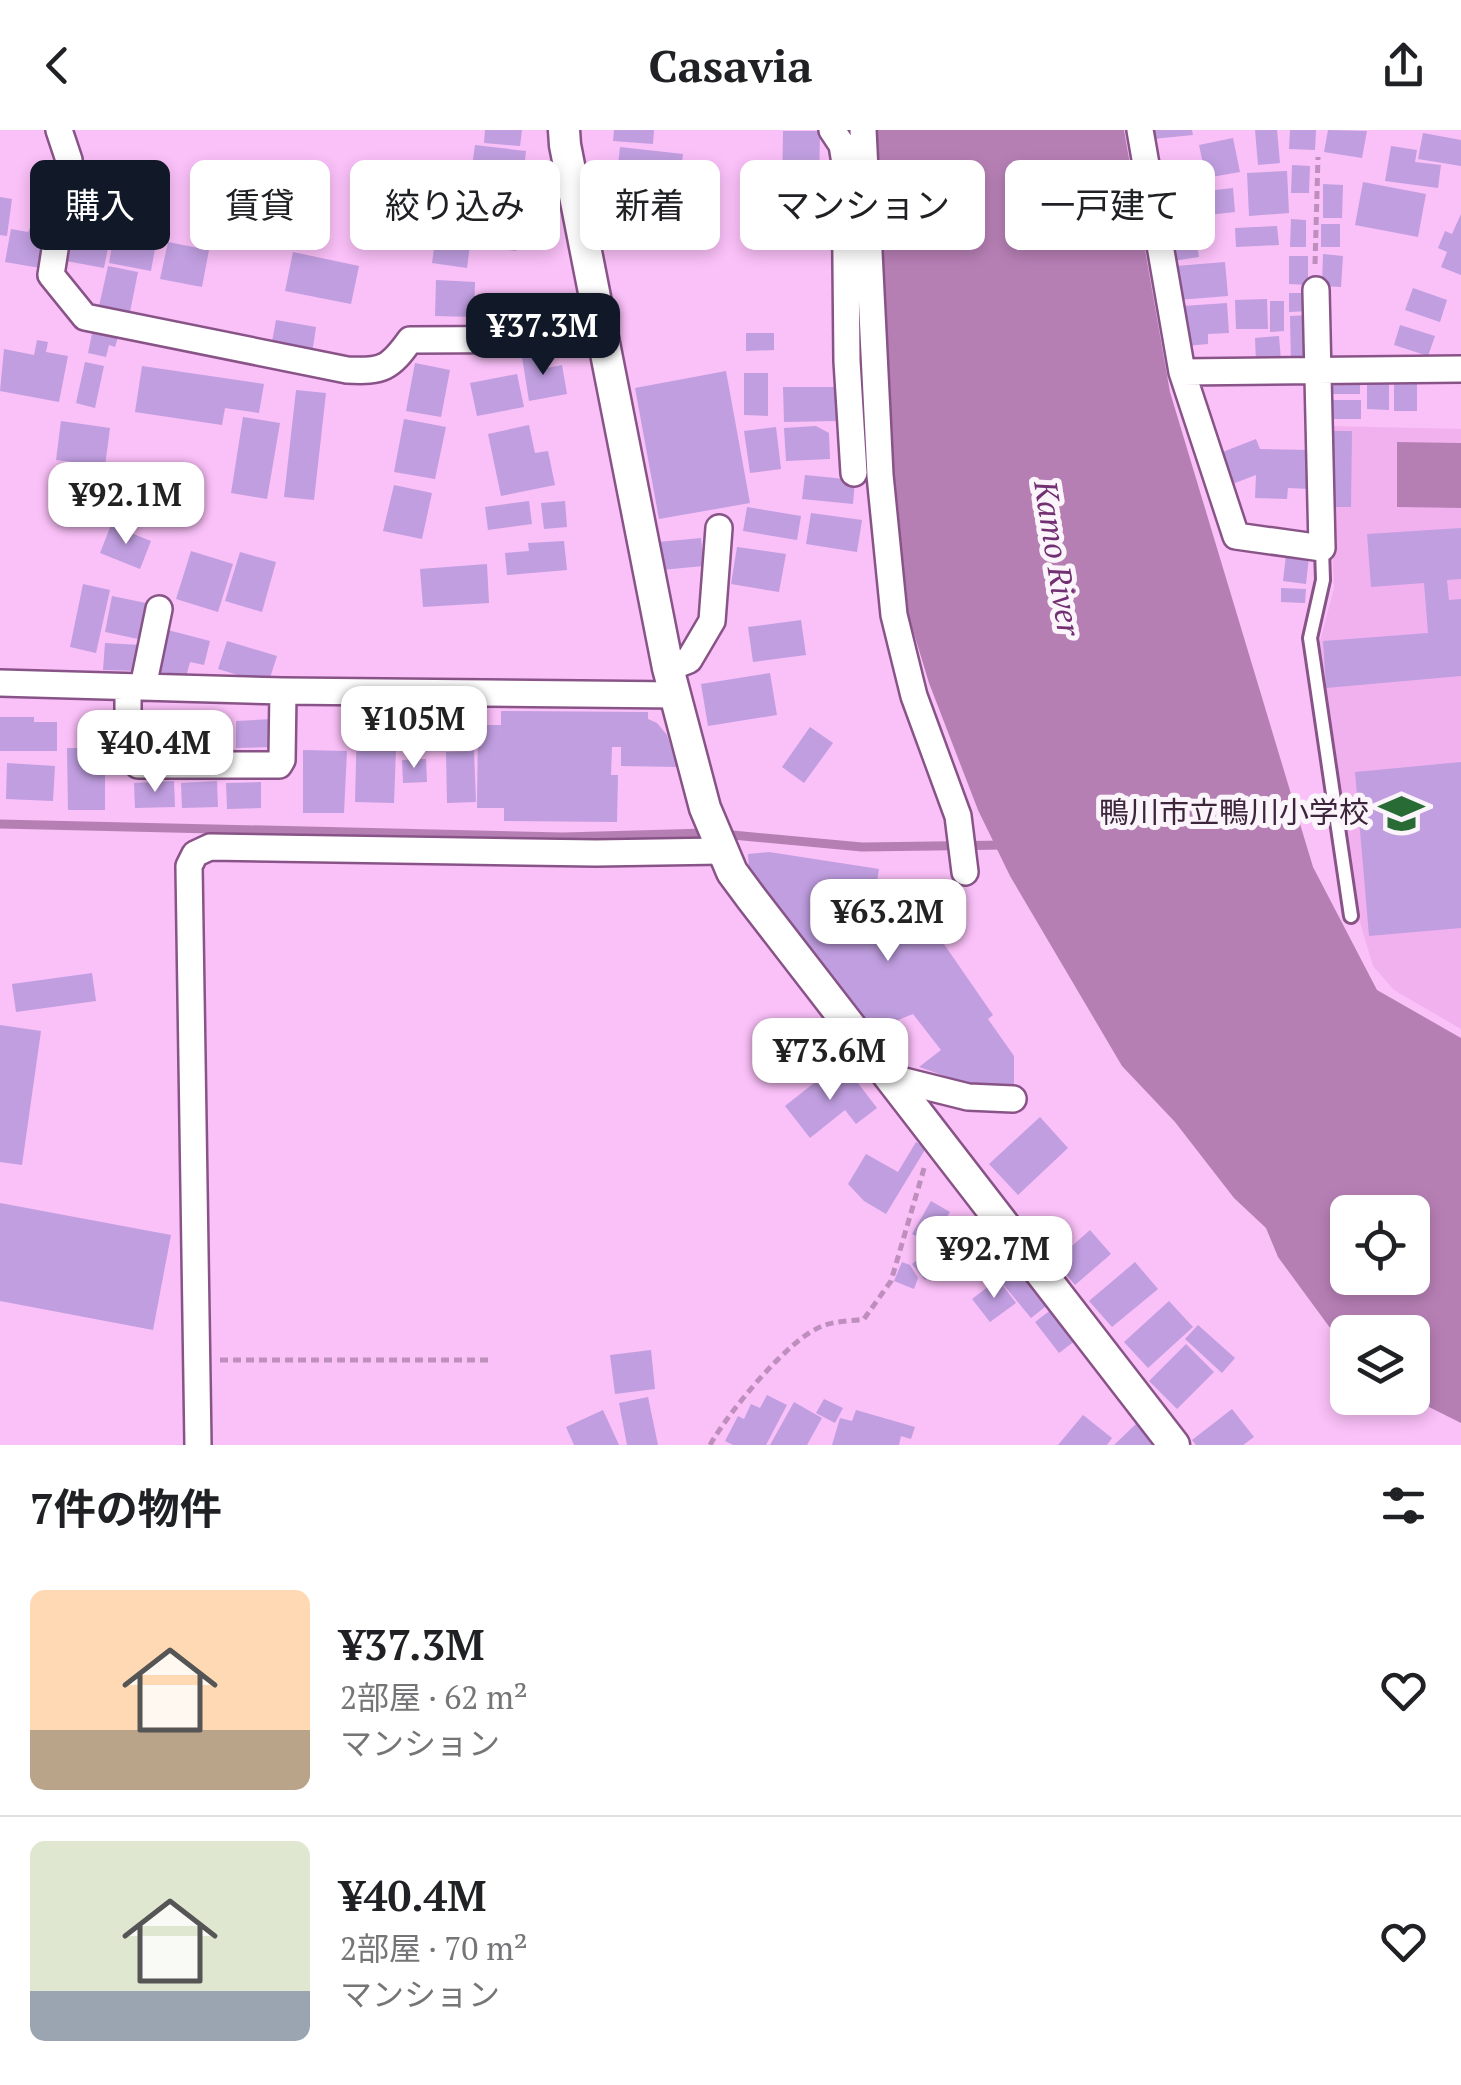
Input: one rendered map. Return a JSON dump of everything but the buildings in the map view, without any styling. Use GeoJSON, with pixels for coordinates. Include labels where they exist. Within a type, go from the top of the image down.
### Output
{"type":"FeatureCollection","features":[{"type":"Feature","properties":{"kind":"street"},"geometry":{"type":"LineString","coordinates":[[59,130],[69,160],[51,275],[85,317],[348,370],[375,372],[394,362],[410,340],[601,339]]}},
{"type":"Feature","properties":{"kind":"street"},"geometry":{"type":"LineString","coordinates":[[564,130],[601,339],[672,681],[721,851],[752,899],[1174,1445]]}},
{"type":"Feature","properties":{"kind":"street"},"geometry":{"type":"LineString","coordinates":[[832,130],[842,145],[845,163],[847,361],[854,473]]}},
{"type":"Feature","properties":{"kind":"street"},"geometry":{"type":"LineString","coordinates":[[863,130],[880,475],[894,615],[914,696],[958,816],[966,872]]}},
{"type":"Feature","properties":{"kind":"street"},"geometry":{"type":"LineString","coordinates":[[1140,130],[1182,372],[1236,536],[1322,548],[1316,290]]}},
{"type":"Feature","properties":{"kind":"street"},"geometry":{"type":"LineString","coordinates":[[1182,372],[1461,369]]}},
{"type":"Feature","properties":{"kind":"street"},"geometry":{"type":"LineString","coordinates":[[0,682],[283,691],[672,681],[712,621],[719,528]]}},
{"type":"Feature","properties":{"kind":"street"},"geometry":{"type":"LineString","coordinates":[[159,610],[135,687],[128,754],[138,765],[278,765],[282,760],[283,691]]}},
{"type":"Feature","properties":{"kind":"street"},"geometry":{"type":"LineString","coordinates":[[198,1445],[189,866],[195,854],[210,846],[596,853],[721,851]]}},
{"type":"Feature","properties":{"kind":"street"},"geometry":{"type":"LineString","coordinates":[[892,1078],[968,1097],[1013,1099]]}},
{"type":"Feature","properties":{"kind":"lane"},"geometry":{"type":"LineString","coordinates":[[1322,548],[1323,580],[1310,638],[1352,916]]}},
{"type":"Feature","properties":{"kind":"path"},"geometry":{"type":"LineString","coordinates":[[1316,290],[1318,157]]}},
{"type":"Feature","properties":{"kind":"path"},"geometry":{"type":"LineString","coordinates":[[710,1445],[784,1354],[822,1326],[864,1319],[891,1281],[935,1134]]}},
{"type":"Feature","properties":{"kind":"path"},"geometry":{"type":"LineString","coordinates":[[197,1360],[492,1360]]}},
{"type":"Feature","properties":{"kind":"shaded area","name":"鴨川市立鴨川小学校"},"geometry":{"type":"Polygon","coordinates":[[[1328,426],[1461,429],[1461,1029],[1394,990],[1373,966],[1361,926],[1325,700],[1320,641],[1334,588],[1328,426]]]}},
{"type":"Feature","properties":{"kind":"water","name":"Kamo River"},"geometry":{"type":"Polygon","coordinates":[[[878,130],[1124,130],[1129,160],[1005,160],[1005,250],[1145,250],[1170,392],[1313,867],[1377,990],[1461,1038],[1461,1423],[1430,1408],[1430,1315],[1330,1315],[1330,1328],[1278,1257],[1266,1228],[1234,1198],[1175,1122],[1122,1066],[1010,876],[978,810],[929,683],[909,617],[876,349],[877,250],[985,250],[985,160],[878,160],[878,130]]]}},
{"type":"Feature","properties":{"kind":"water"},"geometry":{"type":"Polygon","coordinates":[[[1397,442],[1461,443],[1461,508],[1397,507],[1397,442]]]}},
{"type":"Feature","properties":{"kind":"waterway"},"geometry":{"type":"LineString","coordinates":[[0,824],[563,837],[707,833]]}},
{"type":"Feature","properties":{"kind":"waterway"},"geometry":{"type":"LineString","coordinates":[[722,834],[862,847],[1006,845]]}},
{"type":"Feature","properties":{"kind":"place","name":"鴨川市立鴨川小学校"},"geometry":{"type":"Point","coordinates":[1402,813]}}]}
